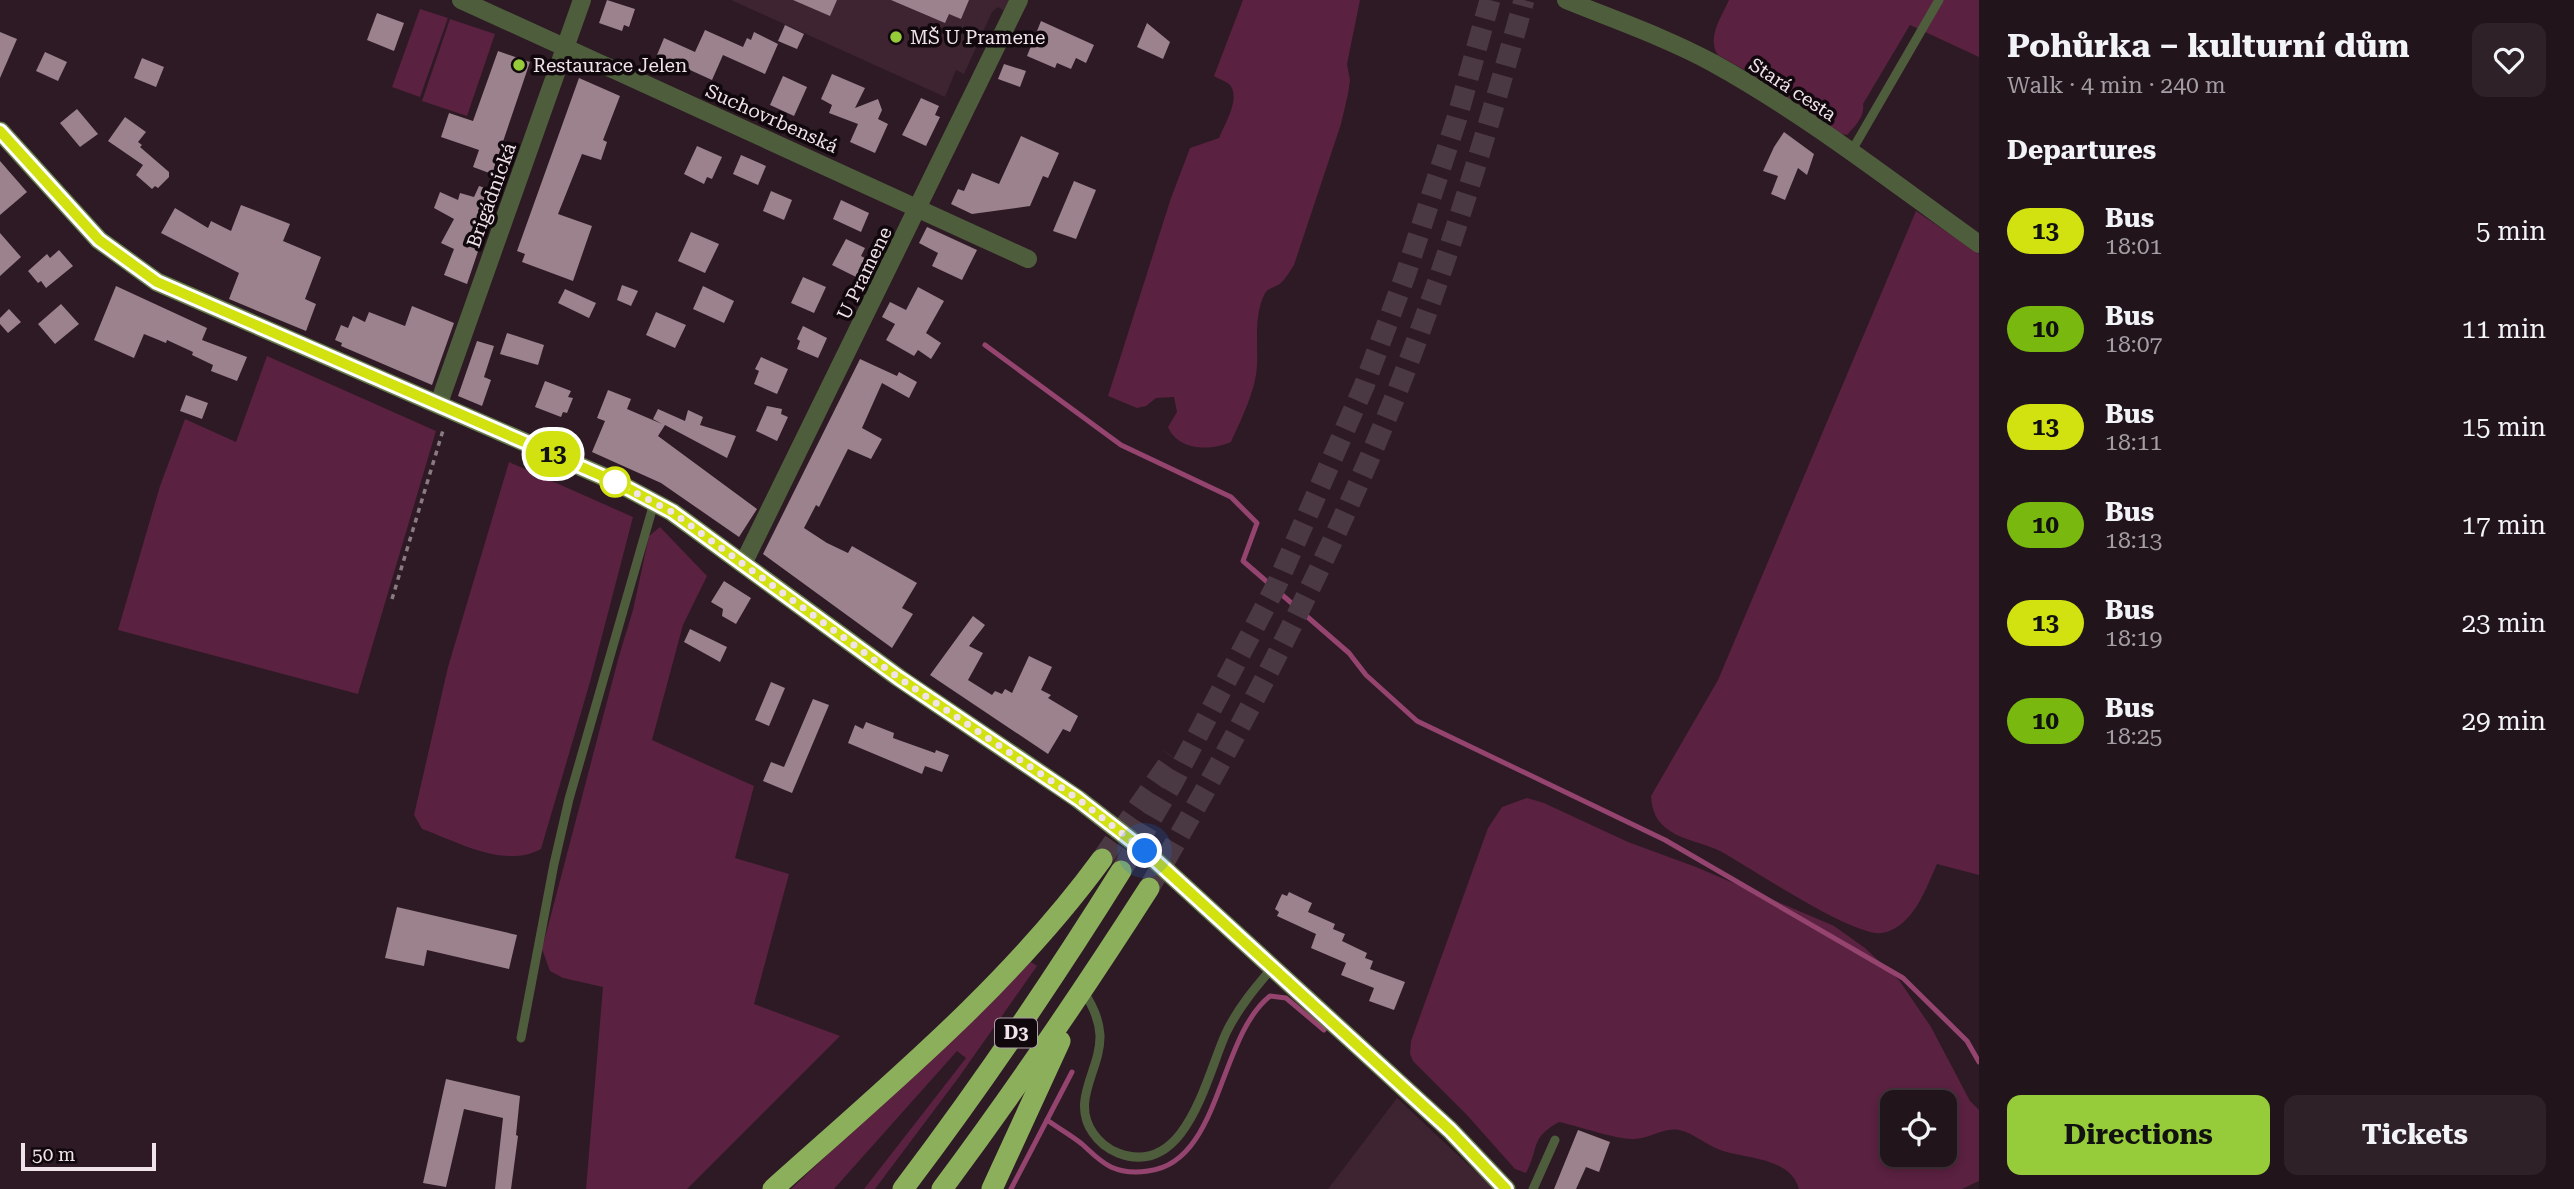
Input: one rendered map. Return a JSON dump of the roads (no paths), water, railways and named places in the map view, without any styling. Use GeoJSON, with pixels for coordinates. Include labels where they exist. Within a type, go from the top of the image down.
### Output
{"type":"FeatureCollection","features":[{"type":"Feature","properties":{"kind":"highway","name":"D3"},"geometry":{"type":"LineString","coordinates":[[773,1189],[888,1087],[1011,970],[1060,914],[1102,859]]}},
{"type":"Feature","properties":{"kind":"highway","name":"D3"},"geometry":{"type":"LineString","coordinates":[[903,1189],[961,1112],[1056,976],[1121,871]]}},
{"type":"Feature","properties":{"kind":"highway","name":"D3"},"geometry":{"type":"LineString","coordinates":[[942,1189],[1083,991],[1149,888]]}},
{"type":"Feature","properties":{"kind":"highway","name":"D3"},"geometry":{"type":"LineString","coordinates":[[992,1189],[1083,991]]}},
{"type":"Feature","properties":{"kind":"main road"},"geometry":{"type":"LineString","coordinates":[[0,131],[99,240],[157,282],[616,482],[672,512],[899,678],[1078,799],[1145,851],[1450,1130],[1506,1189]]}},
{"type":"Feature","properties":{"kind":"street","name":"Suchovrbenská"},"geometry":{"type":"LineString","coordinates":[[461,0],[1028,259]]}},
{"type":"Feature","properties":{"kind":"street","name":"Brigádnická"},"geometry":{"type":"LineString","coordinates":[[445,406],[582,0]]}},
{"type":"Feature","properties":{"kind":"street","name":"U Pramene"},"geometry":{"type":"LineString","coordinates":[[743,564],[1019,0]]}},
{"type":"Feature","properties":{"kind":"street","name":"Stará cesta"},"geometry":{"type":"LineString","coordinates":[[1566,0],[1661,39],[1710,62],[1762,92],[1979,244]]}},
{"type":"Feature","properties":{"kind":"lane"},"geometry":{"type":"LineString","coordinates":[[1851,152],[1940,0]]}},
{"type":"Feature","properties":{"kind":"lane"},"geometry":{"type":"LineString","coordinates":[[521,1038],[569,799],[654,503]]}},
{"type":"Feature","properties":{"kind":"lane"},"geometry":{"type":"LineString","coordinates":[[1083,991],[1095,1012],[1100,1035],[1097,1058],[1084,1096],[1086,1117],[1095,1136],[1111,1150],[1143,1157],[1164,1150],[1181,1136],[1234,1018],[1273,967]]}},
{"type":"Feature","properties":{"kind":"lane"},"geometry":{"type":"LineString","coordinates":[[1533,1189],[1555,1140]]}},
{"type":"Feature","properties":{"kind":"waterway"},"geometry":{"type":"LineString","coordinates":[[985,345],[1121,445],[1231,497],[1257,523],[1243,561],[1349,653],[1366,675],[1417,721],[1665,840],[1903,978],[1967,1041],[1979,1062]]}},
{"type":"Feature","properties":{"kind":"waterway"},"geometry":{"type":"LineString","coordinates":[[1047,1120],[1111,1167],[1129,1172],[1148,1171],[1172,1163],[1191,1146],[1205,1123],[1239,1040],[1253,1015],[1270,996],[1286,998],[1324,1030]]}},
{"type":"Feature","properties":{"kind":"waterway"},"geometry":{"type":"LineString","coordinates":[[1011,1189],[1072,1072]]}},
{"type":"Feature","properties":{"kind":"tunnel"},"geometry":{"type":"LineString","coordinates":[[1121,871],[1172,784],[1277,584],[1364,386],[1405,276],[1457,118],[1490,0]]}},
{"type":"Feature","properties":{"kind":"tunnel"},"geometry":{"type":"LineString","coordinates":[[1149,888],[1217,769],[1281,647],[1341,523],[1395,397],[1448,250],[1524,0]]}},
{"type":"Feature","properties":{"kind":"tunnel"},"geometry":{"type":"LineString","coordinates":[[1102,859],[1173,757]]}},
{"type":"Feature","properties":{"kind":"place","name":"MŠ U Pramene"},"geometry":{"type":"Point","coordinates":[896,37]}},
{"type":"Feature","properties":{"kind":"place","name":"Restaurace Jelen"},"geometry":{"type":"Point","coordinates":[519,65]}}]}
